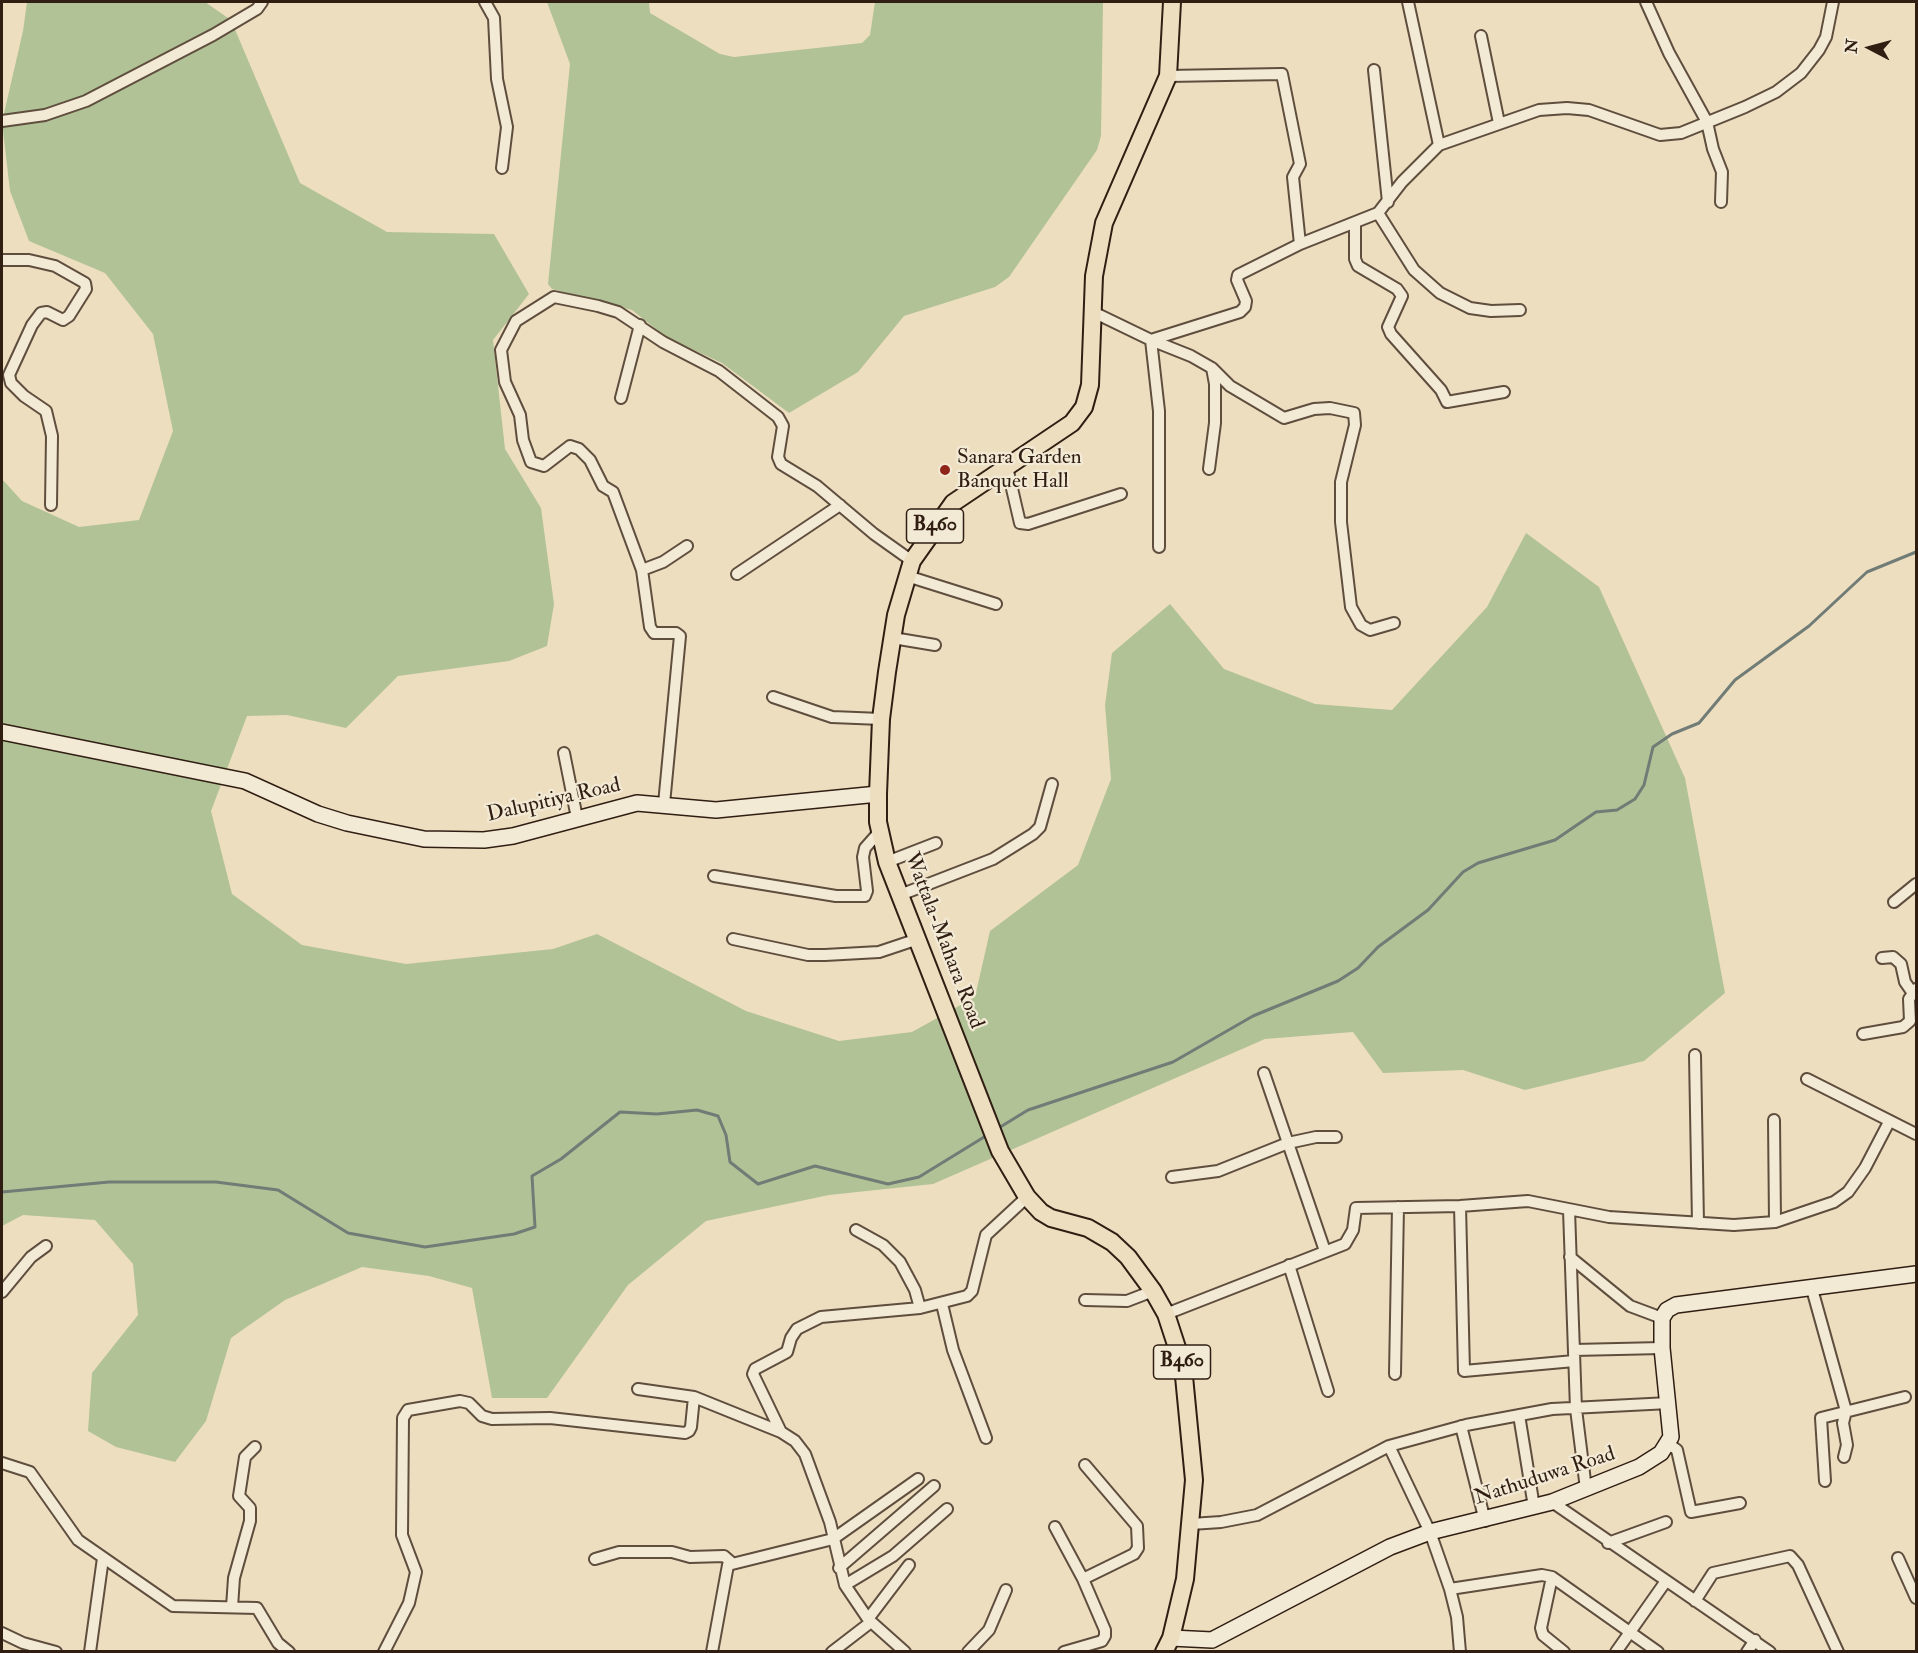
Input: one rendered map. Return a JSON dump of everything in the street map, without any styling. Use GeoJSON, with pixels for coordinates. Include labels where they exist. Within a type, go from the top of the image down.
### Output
{"type":"FeatureCollection","features":[{"type":"Feature","properties":{"kind":"main road","name":"Wattala-Mahara Road"},"geometry":{"type":"LineString","coordinates":[[1167,1645],[1185,1579],[1194,1480],[1183,1366],[1166,1314],[1153,1291],[1128,1257],[1113,1242],[1088,1228],[1052,1218],[1041,1212],[1027,1197],[1000,1151],[887,862],[878,822],[878,794],[881,719],[896,615],[910,568],[953,503],[1072,423],[1084,407],[1090,385],[1094,276],[1104,223],[1168,76],[1172,2]]}},
{"type":"Feature","properties":{"kind":"street"},"geometry":{"type":"LineString","coordinates":[[2,121],[45,115],[86,101],[213,35],[257,9],[262,2]]}},
{"type":"Feature","properties":{"kind":"street"},"geometry":{"type":"LineString","coordinates":[[485,2],[494,18],[497,80],[507,127],[502,168]]}},
{"type":"Feature","properties":{"kind":"street"},"geometry":{"type":"LineString","coordinates":[[1408,2],[1439,145]]}},
{"type":"Feature","properties":{"kind":"street"},"geometry":{"type":"LineString","coordinates":[[1646,2],[1669,53],[1707,122],[1713,149],[1722,172],[1721,202]]}},
{"type":"Feature","properties":{"kind":"street"},"geometry":{"type":"LineString","coordinates":[[1151,340],[1240,312],[1245,307],[1246,301],[1237,280],[1238,275],[1300,244],[1355,224],[1377,213],[1402,182],[1439,145],[1539,110],[1567,108],[1589,110],[1660,135],[1681,133],[1776,92],[1801,73],[1819,50],[1826,37],[1833,2]]}},
{"type":"Feature","properties":{"kind":"street"},"geometry":{"type":"LineString","coordinates":[[1481,36],[1499,123]]}},
{"type":"Feature","properties":{"kind":"street"},"geometry":{"type":"LineString","coordinates":[[1374,70],[1388,202]]}},
{"type":"Feature","properties":{"kind":"street"},"geometry":{"type":"LineString","coordinates":[[1168,76],[1282,74],[1300,164],[1293,177],[1300,244]]}},
{"type":"Feature","properties":{"kind":"street"},"geometry":{"type":"LineString","coordinates":[[1377,213],[1414,270],[1440,293],[1470,308],[1491,311],[1520,310]]}},
{"type":"Feature","properties":{"kind":"street"},"geometry":{"type":"LineString","coordinates":[[1355,224],[1355,259],[1358,266],[1397,289],[1402,296],[1388,327],[1391,334],[1441,390],[1447,402],[1503,392]]}},
{"type":"Feature","properties":{"kind":"street"},"geometry":{"type":"LineString","coordinates":[[2,260],[29,260],[55,266],[85,283],[86,289],[69,316],[63,320],[47,312],[41,313],[32,325],[9,375],[11,383],[24,396],[46,411],[52,436],[51,505]]}},
{"type":"Feature","properties":{"kind":"street"},"geometry":{"type":"LineString","coordinates":[[664,804],[680,636],[676,633],[654,633],[650,627],[642,570],[613,492],[603,486],[590,460],[579,449],[570,446],[544,466],[531,462],[523,440],[520,415],[505,382],[501,350],[516,321],[554,297],[618,312],[663,342],[719,371],[778,417],[783,426],[778,457],[781,464],[817,486],[910,568],[996,604]]}},
{"type":"Feature","properties":{"kind":"street"},"geometry":{"type":"LineString","coordinates":[[1091,311],[1151,340],[1191,356],[1212,368],[1230,386],[1284,418],[1314,409],[1330,408],[1354,413],[1355,425],[1341,482],[1341,522],[1351,607],[1361,625],[1370,630],[1394,623]]}},
{"type":"Feature","properties":{"kind":"street"},"geometry":{"type":"LineString","coordinates":[[621,398],[640,325]]}},
{"type":"Feature","properties":{"kind":"street"},"geometry":{"type":"LineString","coordinates":[[1151,340],[1159,411],[1159,547]]}},
{"type":"Feature","properties":{"kind":"street"},"geometry":{"type":"LineString","coordinates":[[1209,469],[1215,423],[1215,384],[1212,368]]}},
{"type":"Feature","properties":{"kind":"street"},"geometry":{"type":"LineString","coordinates":[[1007,466],[1020,523],[1028,524],[1121,494]]}},
{"type":"Feature","properties":{"kind":"street"},"geometry":{"type":"LineString","coordinates":[[737,574],[840,505]]}},
{"type":"Feature","properties":{"kind":"street"},"geometry":{"type":"LineString","coordinates":[[642,570],[663,562],[687,546]]}},
{"type":"Feature","properties":{"kind":"street"},"geometry":{"type":"LineString","coordinates":[[893,638],[935,645]]}},
{"type":"Feature","properties":{"kind":"street"},"geometry":{"type":"LineString","coordinates":[[773,698],[832,717],[881,719]]}},
{"type":"Feature","properties":{"kind":"street","name":"Dalupitiya Road"},"geometry":{"type":"LineString","coordinates":[[2,732],[245,781],[318,814],[346,823],[424,839],[483,840],[513,836],[637,803],[716,810],[878,794]]}},
{"type":"Feature","properties":{"kind":"street"},"geometry":{"type":"LineString","coordinates":[[564,753],[578,818]]}},
{"type":"Feature","properties":{"kind":"street"},"geometry":{"type":"LineString","coordinates":[[900,895],[993,860],[1033,834],[1040,827],[1052,784]]}},
{"type":"Feature","properties":{"kind":"street"},"geometry":{"type":"LineString","coordinates":[[714,876],[836,896],[865,896],[867,891],[863,857],[865,848],[881,830]]}},
{"type":"Feature","properties":{"kind":"street"},"geometry":{"type":"LineString","coordinates":[[887,862],[936,843]]}},
{"type":"Feature","properties":{"kind":"street"},"geometry":{"type":"LineString","coordinates":[[1894,903],[1917,884]]}},
{"type":"Feature","properties":{"kind":"street"},"geometry":{"type":"LineString","coordinates":[[733,939],[808,954],[825,955],[879,952],[918,939]]}},
{"type":"Feature","properties":{"kind":"street"},"geometry":{"type":"LineString","coordinates":[[1863,1035],[1903,1027],[1911,1021],[1909,999],[1914,990],[1905,982],[1901,964],[1893,957],[1882,958]]}},
{"type":"Feature","properties":{"kind":"street"},"geometry":{"type":"LineString","coordinates":[[1695,1055],[1698,1223]]}},
{"type":"Feature","properties":{"kind":"street"},"geometry":{"type":"LineString","coordinates":[[1264,1073],[1325,1251]]}},
{"type":"Feature","properties":{"kind":"street"},"geometry":{"type":"LineString","coordinates":[[1808,1079],[1889,1122],[1917,1134]]}},
{"type":"Feature","properties":{"kind":"street"},"geometry":{"type":"LineString","coordinates":[[1773,1120],[1775,1222]]}},
{"type":"Feature","properties":{"kind":"street"},"geometry":{"type":"LineString","coordinates":[[1166,1314],[1344,1244],[1353,1230],[1356,1208],[1460,1206],[1528,1201],[1609,1217],[1734,1225],[1775,1222],[1834,1202],[1848,1192],[1865,1168],[1889,1122]]}},
{"type":"Feature","properties":{"kind":"street"},"geometry":{"type":"LineString","coordinates":[[1173,1178],[1218,1171],[1288,1143],[1316,1137],[1336,1137]]}},
{"type":"Feature","properties":{"kind":"street"},"geometry":{"type":"LineString","coordinates":[[781,1432],[753,1374],[756,1369],[787,1352],[790,1338],[797,1329],[821,1317],[920,1308],[967,1296],[972,1291],[986,1235],[1027,1197]]}},
{"type":"Feature","properties":{"kind":"street"},"geometry":{"type":"LineString","coordinates":[[1460,1206],[1464,1371],[1574,1356],[1662,1348]]}},
{"type":"Feature","properties":{"kind":"street"},"geometry":{"type":"LineString","coordinates":[[1395,1374],[1398,1207]]}},
{"type":"Feature","properties":{"kind":"street"},"geometry":{"type":"LineString","coordinates":[[1569,1210],[1576,1408],[1586,1489]]}},
{"type":"Feature","properties":{"kind":"street"},"geometry":{"type":"LineString","coordinates":[[855,1230],[883,1245],[900,1262],[915,1290],[920,1308]]}},
{"type":"Feature","properties":{"kind":"street"},"geometry":{"type":"LineString","coordinates":[[2,1292],[31,1257],[46,1246]]}},
{"type":"Feature","properties":{"kind":"street"},"geometry":{"type":"LineString","coordinates":[[1570,1257],[1630,1306],[1662,1318]]}},
{"type":"Feature","properties":{"kind":"street"},"geometry":{"type":"LineString","coordinates":[[1289,1264],[1328,1390]]}},
{"type":"Feature","properties":{"kind":"street"},"geometry":{"type":"LineString","coordinates":[[1740,1503],[1692,1512],[1677,1450],[1669,1444],[1668,1403],[1662,1348],[1662,1318],[1667,1310],[1676,1305],[1696,1302],[1917,1274]]}},
{"type":"Feature","properties":{"kind":"street"},"geometry":{"type":"LineString","coordinates":[[1812,1289],[1846,1411],[1843,1423],[1847,1445],[1844,1456]]}},
{"type":"Feature","properties":{"kind":"street"},"geometry":{"type":"LineString","coordinates":[[1085,1300],[1127,1301],[1153,1291]]}},
{"type":"Feature","properties":{"kind":"street"},"geometry":{"type":"LineString","coordinates":[[942,1304],[953,1350],[986,1438]]}},
{"type":"Feature","properties":{"kind":"street"},"geometry":{"type":"LineString","coordinates":[[638,1389],[694,1397],[781,1432],[795,1441],[805,1454],[830,1522],[839,1568],[845,1585],[870,1621],[905,1652]]}},
{"type":"Feature","properties":{"kind":"street"},"geometry":{"type":"LineString","coordinates":[[384,1652],[409,1603],[416,1572],[402,1535],[403,1418],[408,1410],[460,1401],[469,1403],[482,1416],[492,1419],[550,1418],[685,1433],[690,1431],[691,1427],[694,1397]]}},
{"type":"Feature","properties":{"kind":"street"},"geometry":{"type":"LineString","coordinates":[[1825,1481],[1821,1418],[1905,1397]]}},
{"type":"Feature","properties":{"kind":"street"},"geometry":{"type":"LineString","coordinates":[[1191,1524],[1221,1522],[1257,1515],[1389,1446],[1461,1426],[1519,1415],[1576,1408],[1668,1403]]}},
{"type":"Feature","properties":{"kind":"street"},"geometry":{"type":"LineString","coordinates":[[1519,1415],[1534,1506]]}},
{"type":"Feature","properties":{"kind":"street"},"geometry":{"type":"LineString","coordinates":[[1461,1426],[1485,1521]]}},
{"type":"Feature","properties":{"kind":"street","name":"Nathuduwa Road"},"geometry":{"type":"LineString","coordinates":[[1167,1645],[1215,1646],[1390,1547],[1430,1532],[1485,1521],[1552,1502],[1639,1467],[1661,1453],[1669,1444]]}},
{"type":"Feature","properties":{"kind":"street"},"geometry":{"type":"LineString","coordinates":[[1389,1446],[1430,1532],[1450,1589],[1457,1617],[1460,1652]]}},
{"type":"Feature","properties":{"kind":"street"},"geometry":{"type":"LineString","coordinates":[[232,1607],[234,1578],[250,1521],[250,1508],[239,1496],[245,1457],[255,1447]]}},
{"type":"Feature","properties":{"kind":"street"},"geometry":{"type":"LineString","coordinates":[[2,1463],[30,1472],[78,1540],[173,1606],[257,1608],[278,1643],[289,1652]]}},
{"type":"Feature","properties":{"kind":"street"},"geometry":{"type":"LineString","coordinates":[[1083,1579],[1134,1554],[1138,1548],[1139,1534],[1137,1526],[1085,1465]]}},
{"type":"Feature","properties":{"kind":"street"},"geometry":{"type":"LineString","coordinates":[[712,1652],[728,1565],[833,1539],[918,1479]]}},
{"type":"Feature","properties":{"kind":"street"},"geometry":{"type":"LineString","coordinates":[[839,1568],[934,1486]]}},
{"type":"Feature","properties":{"kind":"street"},"geometry":{"type":"LineString","coordinates":[[1552,1502],[1608,1543],[1770,1652]]}},
{"type":"Feature","properties":{"kind":"street"},"geometry":{"type":"LineString","coordinates":[[845,1585],[893,1556],[947,1509]]}},
{"type":"Feature","properties":{"kind":"street"},"geometry":{"type":"LineString","coordinates":[[1608,1543],[1666,1521]]}},
{"type":"Feature","properties":{"kind":"street"},"geometry":{"type":"LineString","coordinates":[[1054,1527],[1083,1579],[1105,1630],[1102,1641],[1064,1652]]}},
{"type":"Feature","properties":{"kind":"street"},"geometry":{"type":"LineString","coordinates":[[595,1559],[619,1552],[672,1552],[690,1557],[724,1556],[732,1563]]}},
{"type":"Feature","properties":{"kind":"street"},"geometry":{"type":"LineString","coordinates":[[1695,1601],[1713,1573],[1790,1556],[1798,1565],[1838,1652]]}},
{"type":"Feature","properties":{"kind":"street"},"geometry":{"type":"LineString","coordinates":[[90,1652],[103,1558]]}},
{"type":"Feature","properties":{"kind":"street"},"geometry":{"type":"LineString","coordinates":[[1898,1558],[1917,1598]]}},
{"type":"Feature","properties":{"kind":"street"},"geometry":{"type":"LineString","coordinates":[[832,1652],[870,1621],[909,1565]]}},
{"type":"Feature","properties":{"kind":"street"},"geometry":{"type":"LineString","coordinates":[[1450,1589],[1542,1575],[1552,1577],[1658,1652]]}},
{"type":"Feature","properties":{"kind":"street"},"geometry":{"type":"LineString","coordinates":[[1552,1577],[1541,1628],[1544,1635],[1564,1652]]}},
{"type":"Feature","properties":{"kind":"street"},"geometry":{"type":"LineString","coordinates":[[1616,1652],[1666,1581]]}},
{"type":"Feature","properties":{"kind":"street"},"geometry":{"type":"LineString","coordinates":[[968,1652],[989,1630],[1006,1590]]}},
{"type":"Feature","properties":{"kind":"street"},"geometry":{"type":"LineString","coordinates":[[2,1633],[23,1643],[56,1652]]}},
{"type":"Feature","properties":{"kind":"street"},"geometry":{"type":"LineString","coordinates":[[1747,1652],[1755,1641]]}},
{"type":"Feature","properties":{"kind":"green space"},"geometry":{"type":"Polygon","coordinates":[[[27,2],[205,2],[231,20],[300,183],[387,232],[494,234],[529,294],[493,340],[505,449],[541,508],[554,604],[547,646],[509,661],[398,676],[346,728],[287,715],[247,716],[211,811],[232,894],[302,945],[406,964],[553,949],[597,934],[746,1011],[839,1041],[912,1032],[975,997],[990,931],[1078,865],[1111,779],[1105,705],[1112,653],[1170,604],[1224,669],[1315,704],[1392,710],[1487,607],[1526,533],[1599,587],[1685,778],[1725,993],[1644,1061],[1525,1090],[1463,1070],[1383,1073],[1353,1032],[1265,1039],[933,1184],[829,1195],[706,1221],[628,1285],[547,1398],[492,1398],[472,1288],[429,1276],[362,1267],[285,1300],[231,1338],[206,1421],[175,1462],[116,1447],[88,1431],[92,1373],[138,1315],[133,1264],[95,1220],[23,1215],[2,1226],[2,479],[22,501],[79,527],[139,520],[173,431],[153,334],[105,273],[29,241],[10,191],[2,122],[23,31],[27,2]]]}},
{"type":"Feature","properties":{"kind":"green space"},"geometry":{"type":"Polygon","coordinates":[[[547,2],[649,2],[650,13],[720,54],[734,57],[862,43],[870,35],[875,2],[1103,2],[1101,136],[1097,150],[1009,277],[995,287],[904,316],[858,372],[789,413],[722,363],[666,337],[632,310],[552,289],[548,284],[570,64],[547,2]]]}},
{"type":"Feature","properties":{"kind":"waterway"},"geometry":{"type":"LineString","coordinates":[[997,1129],[1028,1110],[1173,1062],[1253,1016],[1338,981],[1358,968],[1378,947],[1428,910],[1463,872],[1478,863],[1555,840],[1596,812],[1617,810],[1635,799],[1644,785],[1653,747],[1672,734],[1699,723],[1735,680],[1809,626],[1867,572],[1916,552]]}},
{"type":"Feature","properties":{"kind":"waterway"},"geometry":{"type":"LineString","coordinates":[[2,1192],[109,1182],[216,1182],[278,1190],[348,1233],[425,1247],[514,1234],[535,1227],[532,1176],[561,1159],[620,1112],[657,1114],[697,1110],[718,1116],[726,1135],[730,1162],[758,1184],[815,1166],[888,1184],[919,1177],[989,1134]]}},
{"type":"Feature","properties":{"kind":"place","name":"Sanara Garden Banquet Hall"},"geometry":{"type":"Point","coordinates":[945,470]}}]}
